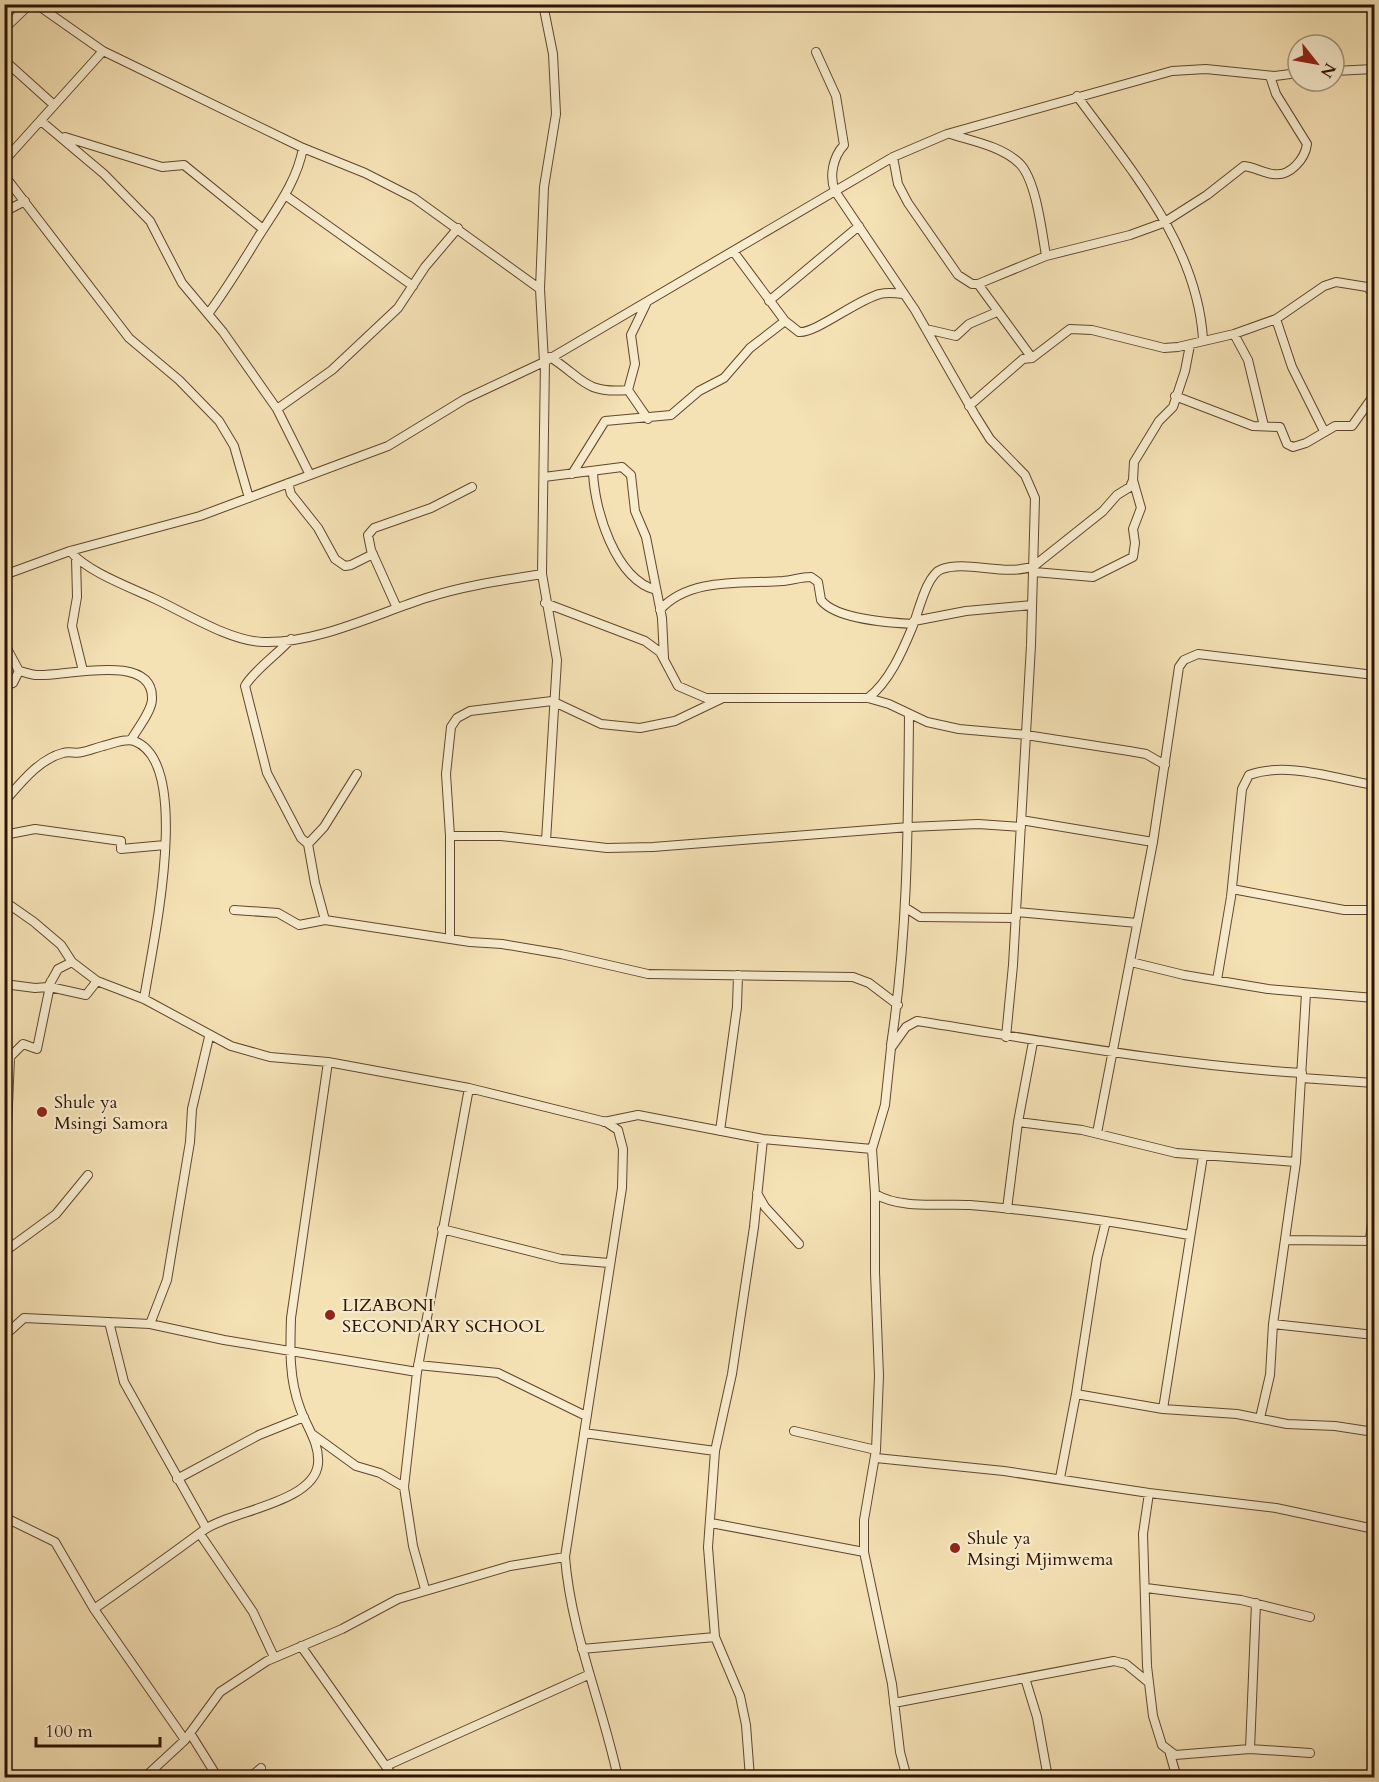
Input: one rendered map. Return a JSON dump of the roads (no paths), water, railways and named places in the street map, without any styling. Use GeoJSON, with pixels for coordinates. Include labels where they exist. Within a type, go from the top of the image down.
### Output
{"type":"FeatureCollection","features":[{"type":"Feature","properties":{"kind":"street"},"geometry":{"type":"LineString","coordinates":[[4,28],[30,4]]}},
{"type":"Feature","properties":{"kind":"street"},"geometry":{"type":"LineString","coordinates":[[36,4],[103,51],[303,148],[394,188],[458,228],[540,289]]}},
{"type":"Feature","properties":{"kind":"street"},"geometry":{"type":"LineString","coordinates":[[543,4],[553,54],[556,114],[544,187],[540,289],[547,360],[542,574],[545,603],[557,647],[557,676],[552,701],[546,841]]}},
{"type":"Feature","properties":{"kind":"street"},"geometry":{"type":"LineString","coordinates":[[4,161],[103,51]]}},
{"type":"Feature","properties":{"kind":"street"},"geometry":{"type":"LineString","coordinates":[[816,52],[836,96],[844,145],[838,151],[831,174],[836,191],[926,329],[990,439],[1025,476],[1035,498],[1026,735],[1016,915],[1006,1037]]}},
{"type":"Feature","properties":{"kind":"street"},"geometry":{"type":"LineString","coordinates":[[4,60],[54,105]]}},
{"type":"Feature","properties":{"kind":"street"},"geometry":{"type":"LineString","coordinates":[[4,574],[200,516],[388,446],[465,399],[547,360],[893,157],[949,134],[1172,71],[1206,69],[1270,76],[1286,74]]}},
{"type":"Feature","properties":{"kind":"street"},"geometry":{"type":"LineString","coordinates":[[1346,71],[1374,71]]}},
{"type":"Feature","properties":{"kind":"street"},"geometry":{"type":"LineString","coordinates":[[893,157],[898,184],[908,203],[958,274],[972,284],[978,284],[1046,256],[1130,235],[1163,223],[1207,195],[1244,166],[1281,174],[1299,162],[1307,144],[1276,94],[1270,76]]}},
{"type":"Feature","properties":{"kind":"street"},"geometry":{"type":"LineString","coordinates":[[1077,96],[1132,172],[1163,223],[1176,239],[1193,282],[1202,317],[1203,339]]}},
{"type":"Feature","properties":{"kind":"street"},"geometry":{"type":"LineString","coordinates":[[41,121],[62,136],[150,221],[182,283],[224,332],[277,409],[310,475]]}},
{"type":"Feature","properties":{"kind":"street"},"geometry":{"type":"LineString","coordinates":[[949,134],[1005,153],[1023,168],[1039,219],[1046,256]]}},
{"type":"Feature","properties":{"kind":"street"},"geometry":{"type":"LineString","coordinates":[[62,136],[162,167],[184,165],[263,229]]}},
{"type":"Feature","properties":{"kind":"street"},"geometry":{"type":"LineString","coordinates":[[208,314],[285,195],[300,167],[303,148]]}},
{"type":"Feature","properties":{"kind":"street"},"geometry":{"type":"LineString","coordinates":[[4,175],[129,338],[179,380],[219,422],[234,446],[249,498]]}},
{"type":"Feature","properties":{"kind":"street"},"geometry":{"type":"LineString","coordinates":[[285,195],[413,286]]}},
{"type":"Feature","properties":{"kind":"street"},"geometry":{"type":"LineString","coordinates":[[4,212],[25,201]]}},
{"type":"Feature","properties":{"kind":"street"},"geometry":{"type":"LineString","coordinates":[[769,301],[860,226]]}},
{"type":"Feature","properties":{"kind":"street"},"geometry":{"type":"LineString","coordinates":[[277,409],[306,390],[365,340],[402,303],[458,228]]}},
{"type":"Feature","properties":{"kind":"street"},"geometry":{"type":"LineString","coordinates":[[733,251],[785,321],[799,332],[808,332],[839,312],[878,294],[903,294]]}},
{"type":"Feature","properties":{"kind":"street"},"geometry":{"type":"LineString","coordinates":[[969,406],[1023,359],[1032,357],[1063,332],[1076,328],[1127,337],[1164,348],[1190,345],[1203,339],[1234,334],[1276,319],[1324,286],[1336,282],[1367,287],[1374,294]]}},
{"type":"Feature","properties":{"kind":"street"},"geometry":{"type":"LineString","coordinates":[[978,284],[1032,357]]}},
{"type":"Feature","properties":{"kind":"street"},"geometry":{"type":"LineString","coordinates":[[648,301],[631,335],[635,364],[628,390],[648,419]]}},
{"type":"Feature","properties":{"kind":"street"},"geometry":{"type":"LineString","coordinates":[[926,329],[956,336],[969,324],[997,312]]}},
{"type":"Feature","properties":{"kind":"street"},"geometry":{"type":"LineString","coordinates":[[1276,319],[1292,367],[1324,431]]}},
{"type":"Feature","properties":{"kind":"street"},"geometry":{"type":"LineString","coordinates":[[572,474],[605,421],[671,416],[699,391],[724,378],[750,348],[785,321]]}},
{"type":"Feature","properties":{"kind":"street"},"geometry":{"type":"LineString","coordinates":[[1234,334],[1248,360],[1264,426]]}},
{"type":"Feature","properties":{"kind":"street"},"geometry":{"type":"LineString","coordinates":[[868,698],[880,687],[890,672],[914,623],[921,596],[941,569],[1034,569],[1094,577],[1131,560],[1135,551],[1133,529],[1141,508],[1133,480],[1134,462],[1159,421],[1170,411],[1185,371],[1190,345]]}},
{"type":"Feature","properties":{"kind":"street"},"geometry":{"type":"LineString","coordinates":[[547,360],[588,387],[611,391],[628,390]]}},
{"type":"Feature","properties":{"kind":"street"},"geometry":{"type":"LineString","coordinates":[[1175,396],[1253,426],[1280,427],[1287,444],[1293,447],[1306,443],[1335,426],[1352,426],[1374,395]]}},
{"type":"Feature","properties":{"kind":"street"},"geometry":{"type":"LineString","coordinates":[[544,477],[622,467],[631,475],[635,510],[644,531],[660,610],[664,659]]}},
{"type":"Feature","properties":{"kind":"street"},"geometry":{"type":"LineString","coordinates":[[593,471],[597,509],[624,566],[636,582],[656,590]]}},
{"type":"Feature","properties":{"kind":"street"},"geometry":{"type":"LineString","coordinates":[[1034,569],[1103,511],[1117,495],[1130,487],[1133,480]]}},
{"type":"Feature","properties":{"kind":"street"},"geometry":{"type":"LineString","coordinates":[[288,483],[291,494],[318,528],[335,559],[345,566],[373,554]]}},
{"type":"Feature","properties":{"kind":"street"},"geometry":{"type":"LineString","coordinates":[[397,608],[373,554],[368,535],[374,528],[431,508],[472,487]]}},
{"type":"Feature","properties":{"kind":"street"},"geometry":{"type":"LineString","coordinates":[[73,554],[117,582],[217,628],[262,642],[292,639],[350,625],[460,589],[542,574]]}},
{"type":"Feature","properties":{"kind":"street"},"geometry":{"type":"LineString","coordinates":[[73,554],[77,597],[72,626],[83,671]]}},
{"type":"Feature","properties":{"kind":"street"},"geometry":{"type":"LineString","coordinates":[[660,610],[674,597],[692,591],[737,583],[786,581],[811,577],[818,582],[821,600],[832,609],[856,617],[914,623],[966,611],[1032,605]]}},
{"type":"Feature","properties":{"kind":"street"},"geometry":{"type":"LineString","coordinates":[[545,603],[645,641],[656,648],[678,686],[706,698],[868,698],[927,722],[959,729],[1026,735],[1146,754],[1165,765]]}},
{"type":"Feature","properties":{"kind":"street"},"geometry":{"type":"LineString","coordinates":[[292,639],[274,659],[249,678],[245,686],[267,773],[301,838],[309,844],[315,883],[325,920]]}},
{"type":"Feature","properties":{"kind":"street"},"geometry":{"type":"LineString","coordinates":[[4,643],[19,671],[37,675],[83,671],[129,672],[148,682],[151,704],[131,740]]}},
{"type":"Feature","properties":{"kind":"street"},"geometry":{"type":"LineString","coordinates":[[1097,1133],[1115,1051],[1153,842],[1177,674],[1184,660],[1198,654],[1374,675]]}},
{"type":"Feature","properties":{"kind":"street"},"geometry":{"type":"LineString","coordinates":[[4,686],[13,683],[19,671]]}},
{"type":"Feature","properties":{"kind":"street"},"geometry":{"type":"LineString","coordinates":[[450,938],[450,836],[446,774],[451,727],[457,718],[470,711],[552,701],[601,724],[640,728],[675,721],[721,699]]}},
{"type":"Feature","properties":{"kind":"street"},"geometry":{"type":"LineString","coordinates":[[908,1778],[900,1752],[894,1703],[864,1552],[864,1520],[876,1454],[879,1376],[872,1149],[885,1105],[898,1005],[906,908],[909,714]]}},
{"type":"Feature","properties":{"kind":"street"},"geometry":{"type":"LineString","coordinates":[[4,802],[45,761],[64,752],[82,752],[131,740],[140,744],[157,769],[166,806],[161,894],[144,999]]}},
{"type":"Feature","properties":{"kind":"street"},"geometry":{"type":"LineString","coordinates":[[1217,980],[1232,889],[1242,789],[1249,775],[1262,771],[1284,770],[1374,785]]}},
{"type":"Feature","properties":{"kind":"street"},"geometry":{"type":"LineString","coordinates":[[309,844],[324,827],[357,774]]}},
{"type":"Feature","properties":{"kind":"street"},"geometry":{"type":"LineString","coordinates":[[450,836],[501,836],[607,848],[653,847],[909,827],[1021,824],[1153,842]]}},
{"type":"Feature","properties":{"kind":"street"},"geometry":{"type":"LineString","coordinates":[[4,835],[35,829],[121,841],[121,849],[165,845]]}},
{"type":"Feature","properties":{"kind":"street"},"geometry":{"type":"LineString","coordinates":[[1232,889],[1344,910],[1374,910]]}},
{"type":"Feature","properties":{"kind":"street"},"geometry":{"type":"LineString","coordinates":[[4,901],[21,910],[61,945],[72,962],[97,981],[144,999],[209,1037],[270,1057],[328,1062],[469,1088],[603,1122],[618,1130],[623,1149],[622,1188],[565,1557],[570,1600],[588,1675],[618,1778]]}},
{"type":"Feature","properties":{"kind":"street"},"geometry":{"type":"LineString","coordinates":[[906,908],[920,917],[1016,915],[1137,923]]}},
{"type":"Feature","properties":{"kind":"street"},"geometry":{"type":"LineString","coordinates":[[234,910],[278,913],[299,926],[325,920],[534,948],[648,974],[853,977],[869,983],[898,1005]]}},
{"type":"Feature","properties":{"kind":"street"},"geometry":{"type":"LineString","coordinates":[[4,1201],[10,1058],[24,1044],[37,1049],[51,984],[58,969],[72,962]]}},
{"type":"Feature","properties":{"kind":"street"},"geometry":{"type":"LineString","coordinates":[[1131,962],[1217,980],[1306,993],[1374,998]]}},
{"type":"Feature","properties":{"kind":"street"},"geometry":{"type":"LineString","coordinates":[[720,1131],[737,1007],[738,975]]}},
{"type":"Feature","properties":{"kind":"street"},"geometry":{"type":"LineString","coordinates":[[51,984],[86,995],[97,981]]}},
{"type":"Feature","properties":{"kind":"street"},"geometry":{"type":"LineString","coordinates":[[4,984],[35,988],[48,987],[51,984]]}},
{"type":"Feature","properties":{"kind":"street"},"geometry":{"type":"LineString","coordinates":[[1260,1418],[1270,1375],[1273,1324],[1296,1162],[1306,993]]}},
{"type":"Feature","properties":{"kind":"street"},"geometry":{"type":"LineString","coordinates":[[891,1048],[906,1027],[917,1021],[1033,1042],[1115,1051],[1183,1063],[1374,1083]]}},
{"type":"Feature","properties":{"kind":"street"},"geometry":{"type":"LineString","coordinates":[[150,1324],[167,1280],[190,1142],[192,1109],[209,1037]]}},
{"type":"Feature","properties":{"kind":"street"},"geometry":{"type":"LineString","coordinates":[[1007,1209],[1018,1122],[1033,1042]]}},
{"type":"Feature","properties":{"kind":"street"},"geometry":{"type":"LineString","coordinates":[[94,1609],[203,1531],[282,1501],[310,1479],[318,1466],[312,1433],[304,1418],[290,1365],[290,1352],[291,1318],[328,1062]]}},
{"type":"Feature","properties":{"kind":"street"},"geometry":{"type":"LineString","coordinates":[[425,1590],[413,1546],[404,1487],[418,1369],[469,1088]]}},
{"type":"Feature","properties":{"kind":"street"},"geometry":{"type":"LineString","coordinates":[[603,1122],[638,1115],[763,1139],[872,1149]]}},
{"type":"Feature","properties":{"kind":"street"},"geometry":{"type":"LineString","coordinates":[[1018,1122],[1097,1133],[1152,1148],[1203,1156],[1296,1162]]}},
{"type":"Feature","properties":{"kind":"street"},"geometry":{"type":"LineString","coordinates":[[750,1778],[746,1725],[740,1696],[715,1637],[708,1547],[715,1451],[732,1374],[763,1139]]}},
{"type":"Feature","properties":{"kind":"street"},"geometry":{"type":"LineString","coordinates":[[1162,1408],[1203,1156]]}},
{"type":"Feature","properties":{"kind":"street"},"geometry":{"type":"LineString","coordinates":[[4,1252],[56,1214],[88,1175]]}},
{"type":"Feature","properties":{"kind":"street"},"geometry":{"type":"LineString","coordinates":[[757,1193],[765,1207],[799,1244]]}},
{"type":"Feature","properties":{"kind":"street"},"geometry":{"type":"LineString","coordinates":[[875,1194],[894,1202],[1007,1209],[1106,1221],[1189,1235]]}},
{"type":"Feature","properties":{"kind":"street"},"geometry":{"type":"LineString","coordinates":[[1285,1240],[1372,1240],[1374,1204]]}},
{"type":"Feature","properties":{"kind":"street"},"geometry":{"type":"LineString","coordinates":[[1060,1478],[1076,1394],[1097,1258],[1106,1221]]}},
{"type":"Feature","properties":{"kind":"street"},"geometry":{"type":"LineString","coordinates":[[442,1229],[561,1259],[609,1263]]}},
{"type":"Feature","properties":{"kind":"street"},"geometry":{"type":"LineString","coordinates":[[4,1336],[24,1318],[150,1324],[290,1352],[418,1369],[498,1373],[586,1416]]}},
{"type":"Feature","properties":{"kind":"street"},"geometry":{"type":"LineString","coordinates":[[109,1322],[119,1370],[203,1531],[253,1612],[274,1657]]}},
{"type":"Feature","properties":{"kind":"street"},"geometry":{"type":"LineString","coordinates":[[1273,1324],[1374,1335]]}},
{"type":"Feature","properties":{"kind":"street"},"geometry":{"type":"LineString","coordinates":[[1076,1394],[1162,1408],[1260,1418],[1287,1424],[1374,1432]]}},
{"type":"Feature","properties":{"kind":"street"},"geometry":{"type":"LineString","coordinates":[[177,1479],[259,1435],[304,1418]]}},
{"type":"Feature","properties":{"kind":"street"},"geometry":{"type":"LineString","coordinates":[[794,1431],[876,1454],[1060,1478],[1149,1493],[1276,1508],[1374,1529]]}},
{"type":"Feature","properties":{"kind":"street"},"geometry":{"type":"LineString","coordinates":[[312,1433],[350,1462],[380,1473],[404,1487]]}},
{"type":"Feature","properties":{"kind":"street"},"geometry":{"type":"LineString","coordinates":[[584,1433],[715,1451]]}},
{"type":"Feature","properties":{"kind":"street"},"geometry":{"type":"LineString","coordinates":[[1149,1493],[1143,1534],[1148,1682],[1157,1733],[1161,1745],[1170,1754],[1177,1778]]}},
{"type":"Feature","properties":{"kind":"street"},"geometry":{"type":"LineString","coordinates":[[4,1517],[55,1542],[94,1609],[218,1778]]}},
{"type":"Feature","properties":{"kind":"street"},"geometry":{"type":"LineString","coordinates":[[711,1523],[864,1552]]}},
{"type":"Feature","properties":{"kind":"street"},"geometry":{"type":"LineString","coordinates":[[144,1778],[188,1736],[220,1692],[248,1671],[274,1657],[342,1629],[398,1599],[510,1566],[565,1557]]}},
{"type":"Feature","properties":{"kind":"street"},"geometry":{"type":"LineString","coordinates":[[1146,1588],[1256,1603],[1310,1617]]}},
{"type":"Feature","properties":{"kind":"street"},"geometry":{"type":"LineString","coordinates":[[1250,1749],[1256,1603]]}},
{"type":"Feature","properties":{"kind":"street"},"geometry":{"type":"LineString","coordinates":[[582,1649],[715,1637]]}},
{"type":"Feature","properties":{"kind":"street"},"geometry":{"type":"LineString","coordinates":[[301,1646],[394,1778]]}},
{"type":"Feature","properties":{"kind":"street"},"geometry":{"type":"LineString","coordinates":[[894,1703],[1114,1661],[1126,1664],[1148,1682]]}},
{"type":"Feature","properties":{"kind":"street"},"geometry":{"type":"LineString","coordinates":[[386,1766],[588,1675]]}},
{"type":"Feature","properties":{"kind":"street"},"geometry":{"type":"LineString","coordinates":[[1025,1678],[1037,1717],[1048,1778]]}},
{"type":"Feature","properties":{"kind":"street"},"geometry":{"type":"LineString","coordinates":[[1170,1754],[1189,1755],[1250,1749],[1310,1753]]}},
{"type":"Feature","properties":{"kind":"street"},"geometry":{"type":"LineString","coordinates":[[249,1778],[261,1768]]}},
{"type":"Feature","properties":{"kind":"street"},"geometry":{"type":"LineString","coordinates":[[4,1772],[8,1778]]}},
{"type":"Feature","properties":{"kind":"place","name":"Shule ya Msingi Samora"},"geometry":{"type":"Point","coordinates":[42,1112]}},
{"type":"Feature","properties":{"kind":"place","name":"LIZABONI SECONDARY SCHOOL"},"geometry":{"type":"Point","coordinates":[330,1315]}},
{"type":"Feature","properties":{"kind":"place","name":"Shule ya Msingi Mjimwema"},"geometry":{"type":"Point","coordinates":[955,1548]}}]}
